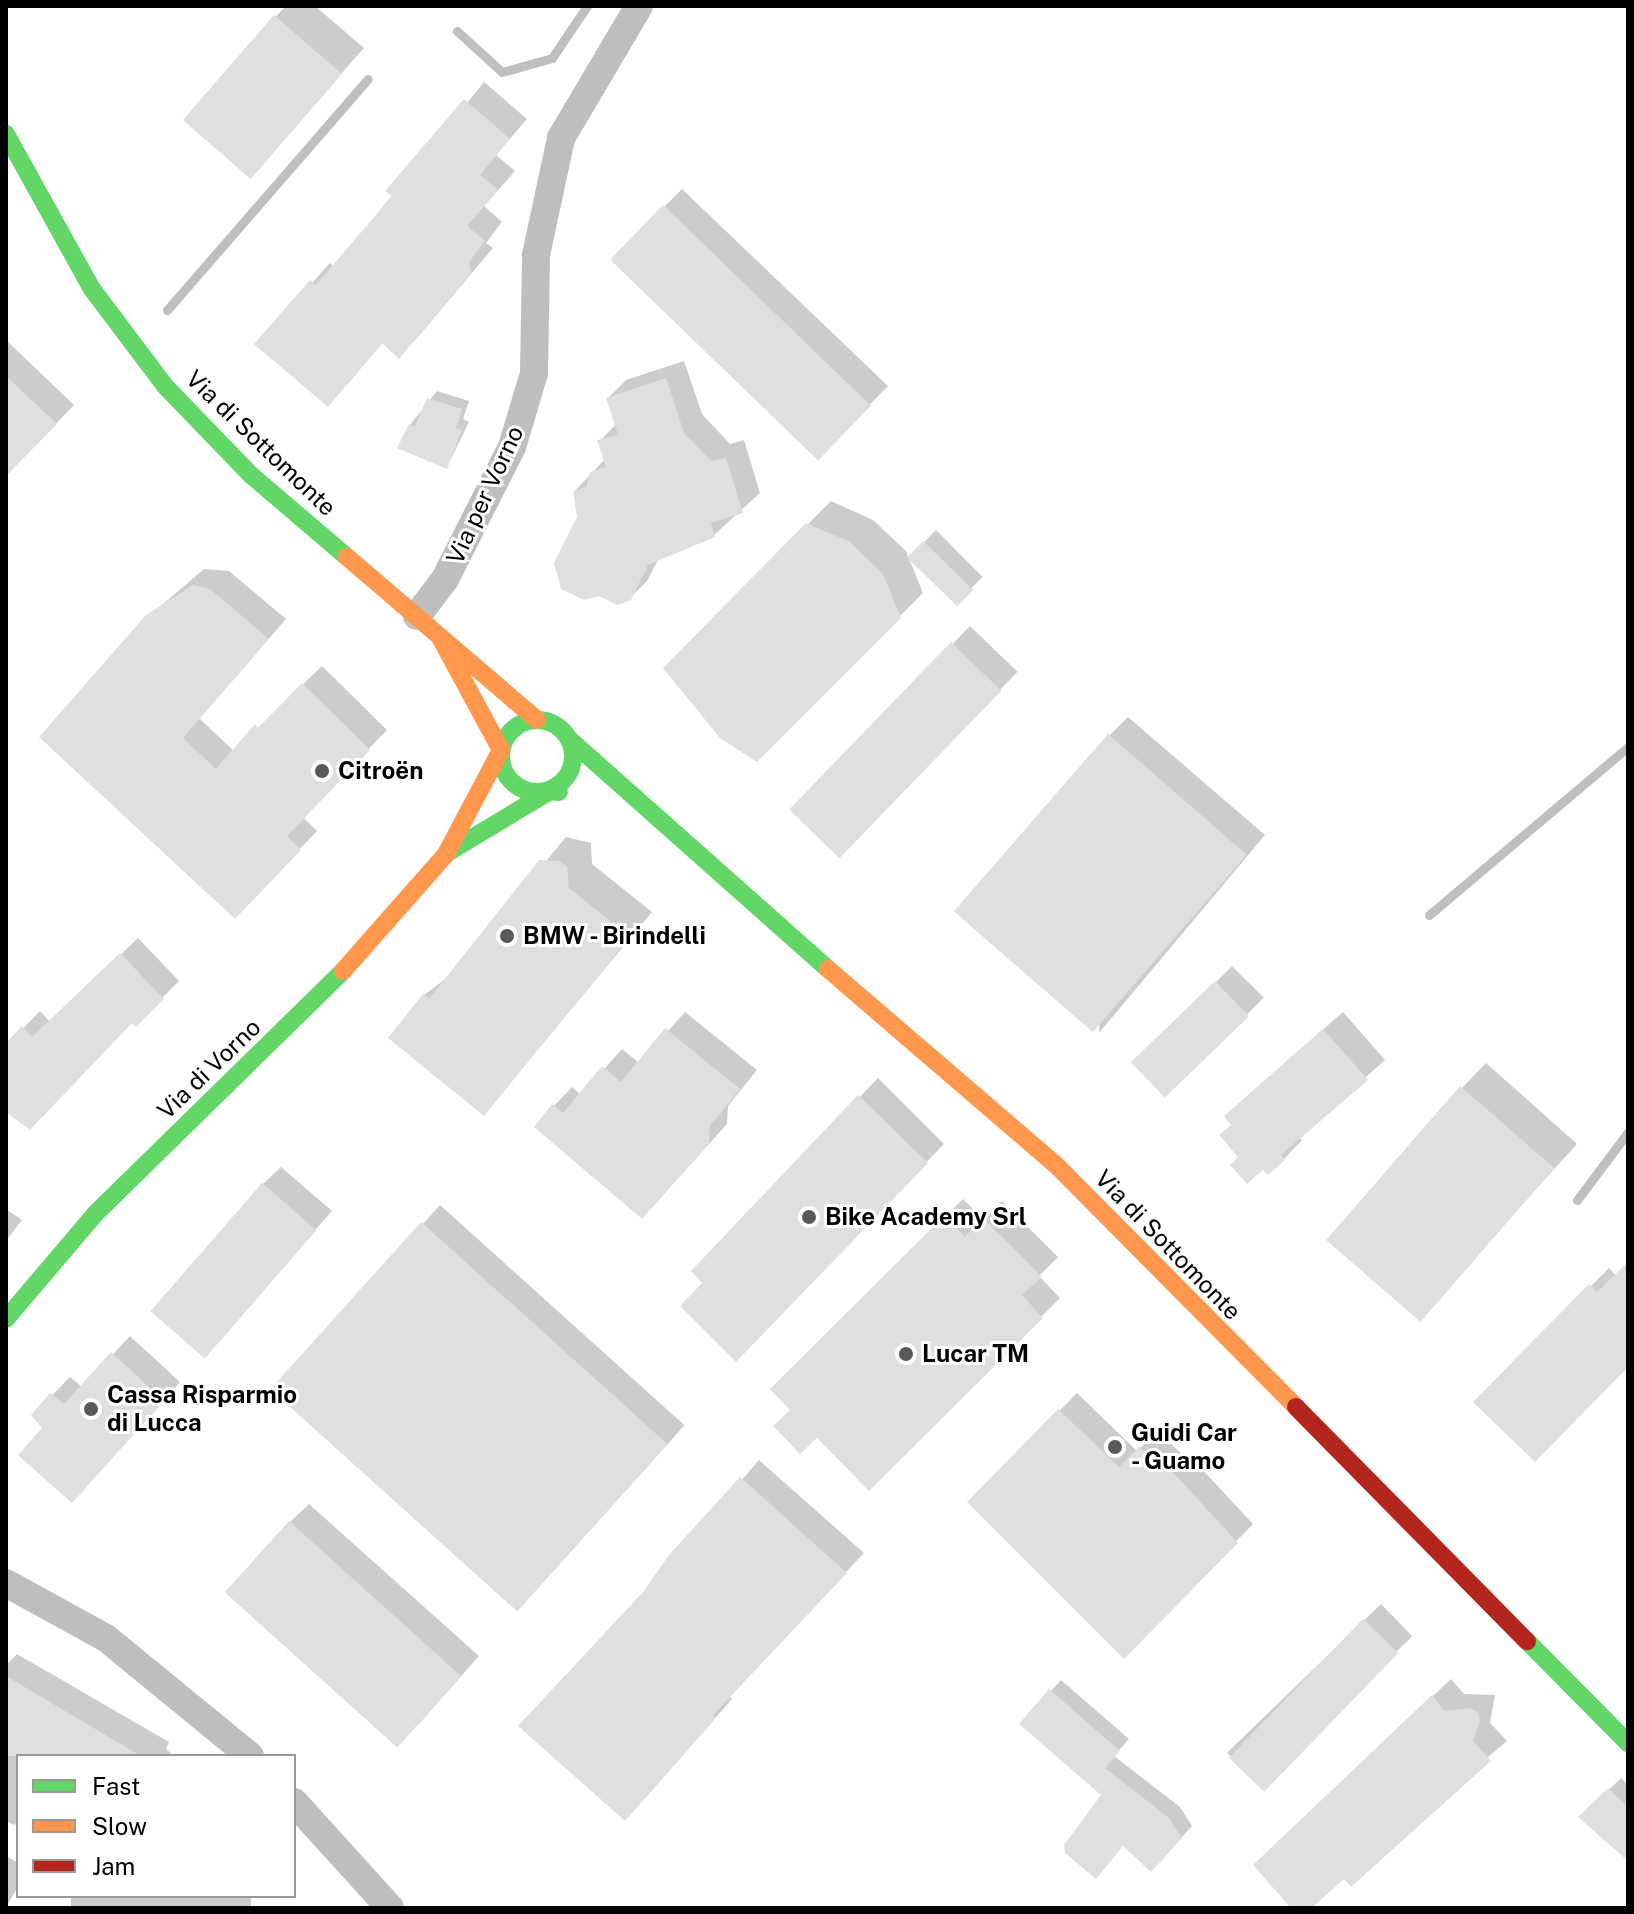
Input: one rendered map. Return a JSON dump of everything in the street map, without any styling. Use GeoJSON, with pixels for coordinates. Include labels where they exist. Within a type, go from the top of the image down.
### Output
{"type":"FeatureCollection","features":[{"type":"Feature","properties":{"kind":"main road","name":"Via di Sottomonte"},"geometry":{"type":"LineString","coordinates":[[6,134],[92,289],[165,386],[251,475],[537,720],[561,728],[646,812],[1057,1166],[1628,1743]]}},
{"type":"Feature","properties":{"kind":"main road","name":"Via di Sottomonte"},"geometry":{"type":"LineString","coordinates":[[440,637],[501,750],[505,775],[514,785],[537,793],[584,794]]}},
{"type":"Feature","properties":{"kind":"main road"},"geometry":{"type":"LineString","coordinates":[[501,750],[514,728],[537,720]]}},
{"type":"Feature","properties":{"kind":"main road"},"geometry":{"type":"LineString","coordinates":[[550,791],[569,775],[573,763],[569,739]]}},
{"type":"Feature","properties":{"kind":"main road","name":"Via di Vorno"},"geometry":{"type":"LineString","coordinates":[[6,1319],[96,1213],[337,977],[446,854],[501,750]]}},
{"type":"Feature","properties":{"kind":"main road","name":"Via di Vorno"},"geometry":{"type":"LineString","coordinates":[[446,854],[550,791]]}},
{"type":"Feature","properties":{"kind":"main road","name":"Via di Sottomonte"},"geometry":{"type":"LineString","coordinates":[[608,799],[646,812]]}},
{"type":"Feature","properties":{"kind":"street","name":"Via per Vorno"},"geometry":{"type":"LineString","coordinates":[[417,616],[445,579],[512,447],[534,373],[536,255],[561,138],[639,6]]}},
{"type":"Feature","properties":{"kind":"street"},"geometry":{"type":"LineString","coordinates":[[6,1583],[106,1638],[248,1754]]}},
{"type":"Feature","properties":{"kind":"street"},"geometry":{"type":"LineString","coordinates":[[296,1804],[390,1908]]}},
{"type":"Feature","properties":{"kind":"building"},"geometry":{"type":"Polygon","coordinates":[[[274,15],[342,74],[251,179],[183,120],[274,15]]]}},
{"type":"Feature","properties":{"kind":"building"},"geometry":{"type":"Polygon","coordinates":[[[464,99],[510,139],[480,175],[498,190],[467,226],[485,241],[469,262],[471,273],[399,359],[382,343],[328,407],[254,344],[310,280],[316,285],[392,196],[385,191],[464,99]]]}},
{"type":"Feature","properties":{"kind":"building"},"geometry":{"type":"Polygon","coordinates":[[[663,205],[871,406],[818,460],[610,260],[663,205]]]}},
{"type":"Feature","properties":{"kind":"building"},"geometry":{"type":"Polygon","coordinates":[[[6,376],[57,424],[6,476],[6,376]]]}},
{"type":"Feature","properties":{"kind":"building"},"geometry":{"type":"Polygon","coordinates":[[[666,378],[684,433],[711,461],[726,458],[743,513],[711,523],[715,537],[648,565],[631,600],[617,605],[599,596],[584,600],[561,589],[554,563],[577,517],[573,491],[586,487],[590,472],[606,467],[597,440],[618,435],[606,398],[666,378]]]}},
{"type":"Feature","properties":{"kind":"building"},"geometry":{"type":"Polygon","coordinates":[[[427,398],[462,409],[456,428],[462,430],[447,469],[397,448],[409,424],[415,426],[427,398]]]}},
{"type":"Feature","properties":{"kind":"building"},"geometry":{"type":"Polygon","coordinates":[[[806,523],[850,542],[883,574],[901,618],[757,762],[720,738],[663,668],[806,523]]]}},
{"type":"Feature","properties":{"kind":"building"},"geometry":{"type":"Polygon","coordinates":[[[923,541],[973,590],[957,606],[907,558],[923,541]]]}},
{"type":"Feature","properties":{"kind":"building"},"geometry":{"type":"Polygon","coordinates":[[[193,585],[210,589],[269,639],[183,738],[216,769],[255,724],[258,728],[302,683],[370,750],[287,836],[301,850],[235,919],[39,737],[146,615],[193,585]]]}},
{"type":"Feature","properties":{"kind":"building"},"geometry":{"type":"Polygon","coordinates":[[[951,642],[1001,691],[839,858],[789,810],[951,642]]]}},
{"type":"Feature","properties":{"kind":"building"},"geometry":{"type":"Polygon","coordinates":[[[1108,734],[1247,855],[1093,1032],[954,911],[1108,734]]]}},
{"type":"Feature","properties":{"kind":"building"},"geometry":{"type":"Polygon","coordinates":[[[539,860],[559,861],[567,867],[569,888],[630,937],[484,1116],[388,1038],[423,994],[429,999],[539,860]]]}},
{"type":"Feature","properties":{"kind":"building"},"geometry":{"type":"Polygon","coordinates":[[[120,953],[164,999],[136,1027],[132,1023],[30,1130],[6,1112],[6,1043],[22,1026],[32,1037],[120,953]]]}},
{"type":"Feature","properties":{"kind":"building"},"geometry":{"type":"Polygon","coordinates":[[[1215,981],[1249,1016],[1165,1098],[1131,1062],[1215,981]]]}},
{"type":"Feature","properties":{"kind":"building"},"geometry":{"type":"Polygon","coordinates":[[[665,1028],[740,1089],[710,1126],[709,1144],[642,1219],[534,1127],[552,1104],[563,1113],[602,1066],[621,1082],[665,1028]]]}},
{"type":"Feature","properties":{"kind":"building"},"geometry":{"type":"Polygon","coordinates":[[[1323,1029],[1368,1080],[1281,1155],[1285,1160],[1268,1175],[1263,1170],[1247,1184],[1230,1165],[1238,1157],[1219,1135],[1231,1125],[1224,1116],[1323,1029]]]}},
{"type":"Feature","properties":{"kind":"building"},"geometry":{"type":"Polygon","coordinates":[[[1460,1086],[1554,1168],[1421,1322],[1326,1240],[1460,1086]]]}},
{"type":"Feature","properties":{"kind":"building","name":"Bike Academy Srl"},"geometry":{"type":"Polygon","coordinates":[[[858,1095],[928,1163],[736,1362],[680,1306],[702,1283],[691,1271],[858,1095]]]}},
{"type":"Feature","properties":{"kind":"building"},"geometry":{"type":"Polygon","coordinates":[[[262,1183],[316,1230],[205,1359],[150,1311],[262,1183]]]}},
{"type":"Feature","properties":{"kind":"building","name":"Lucar TM"},"geometry":{"type":"Polygon","coordinates":[[[944,1216],[965,1237],[983,1218],[1042,1277],[1022,1295],[1043,1318],[869,1491],[817,1438],[800,1454],[773,1426],[790,1410],[770,1389],[944,1216]]]}},
{"type":"Feature","properties":{"kind":"building"},"geometry":{"type":"Polygon","coordinates":[[[421,1222],[668,1444],[517,1611],[270,1389],[421,1222]]]}},
{"type":"Feature","properties":{"kind":"building"},"geometry":{"type":"Polygon","coordinates":[[[1628,1262],[1628,1367],[1535,1462],[1473,1402],[1589,1284],[1597,1292],[1628,1262]]]}},
{"type":"Feature","properties":{"kind":"building"},"geometry":{"type":"Polygon","coordinates":[[[111,1352],[164,1401],[72,1503],[18,1455],[42,1428],[31,1415],[50,1393],[64,1404],[111,1352]]]}},
{"type":"Feature","properties":{"kind":"building"},"geometry":{"type":"Polygon","coordinates":[[[1058,1409],[1119,1467],[1139,1447],[1165,1472],[1169,1468],[1238,1543],[1124,1659],[967,1502],[1058,1409]]]}},
{"type":"Feature","properties":{"kind":"building"},"geometry":{"type":"Polygon","coordinates":[[[740,1477],[847,1573],[712,1716],[716,1718],[625,1821],[518,1726],[644,1591],[668,1556],[740,1477]]]}},
{"type":"Feature","properties":{"kind":"building"},"geometry":{"type":"Polygon","coordinates":[[[289,1521],[461,1676],[397,1748],[225,1592],[289,1521]]]}},
{"type":"Feature","properties":{"kind":"building"},"geometry":{"type":"Polygon","coordinates":[[[1363,1619],[1398,1653],[1264,1792],[1229,1758],[1363,1619]]]}},
{"type":"Feature","properties":{"kind":"building"},"geometry":{"type":"Polygon","coordinates":[[[6,1676],[138,1754],[16,1754],[6,1756],[6,1676]]]}},
{"type":"Feature","properties":{"kind":"building"},"geometry":{"type":"Polygon","coordinates":[[[1049,1689],[1120,1751],[1105,1768],[1169,1818],[1182,1838],[1151,1872],[1123,1846],[1096,1879],[1065,1853],[1064,1845],[1101,1795],[1019,1724],[1049,1689]]]}},
{"type":"Feature","properties":{"kind":"building"},"geometry":{"type":"Polygon","coordinates":[[[1432,1695],[1445,1711],[1470,1708],[1478,1713],[1480,1721],[1473,1741],[1491,1761],[1351,1887],[1344,1879],[1312,1908],[1291,1908],[1253,1865],[1432,1695]]]}},
{"type":"Feature","properties":{"kind":"building"},"geometry":{"type":"Polygon","coordinates":[[[1608,1788],[1628,1807],[1628,1861],[1578,1817],[1608,1788]]]}},
{"type":"Feature","properties":{"kind":"waterway"},"geometry":{"type":"LineString","coordinates":[[457,31],[502,72],[552,58],[587,6]]}},
{"type":"Feature","properties":{"kind":"waterway"},"geometry":{"type":"LineString","coordinates":[[167,310],[368,79]]}},
{"type":"Feature","properties":{"kind":"waterway"},"geometry":{"type":"LineString","coordinates":[[1429,915],[1628,747]]}},
{"type":"Feature","properties":{"kind":"waterway"},"geometry":{"type":"LineString","coordinates":[[1577,1200],[1628,1132]]}},
{"type":"Feature","properties":{"kind":"traffic: fast"},"geometry":{"type":"LineString","coordinates":[[6,134],[92,289],[165,386],[251,475],[347,557]]}},
{"type":"Feature","properties":{"kind":"traffic: fast"},"geometry":{"type":"LineString","coordinates":[[544,720],[563,730],[571,742],[573,756],[571,770],[563,782],[551,790],[530,792],[511,782],[503,770],[501,749],[511,730],[523,722],[544,720]]}},
{"type":"Feature","properties":{"kind":"traffic: fast"},"geometry":{"type":"LineString","coordinates":[[569,739],[828,969]]}},
{"type":"Feature","properties":{"kind":"traffic: fast"},"geometry":{"type":"LineString","coordinates":[[447,853],[550,791],[559,792]]}},
{"type":"Feature","properties":{"kind":"traffic: fast"},"geometry":{"type":"LineString","coordinates":[[6,1319],[96,1213],[343,971]]}},
{"type":"Feature","properties":{"kind":"traffic: fast"},"geometry":{"type":"LineString","coordinates":[[1527,1641],[1628,1743]]}},
{"type":"Feature","properties":{"kind":"traffic: slow"},"geometry":{"type":"LineString","coordinates":[[347,557],[537,720]]}},
{"type":"Feature","properties":{"kind":"traffic: slow"},"geometry":{"type":"LineString","coordinates":[[343,971],[446,854],[501,750],[440,637]]}},
{"type":"Feature","properties":{"kind":"traffic: slow"},"geometry":{"type":"LineString","coordinates":[[828,969],[1057,1166],[1296,1407]]}},
{"type":"Feature","properties":{"kind":"traffic: jam"},"geometry":{"type":"LineString","coordinates":[[1296,1407],[1527,1641]]}},
{"type":"Feature","properties":{"kind":"place","name":"Citroën"},"geometry":{"type":"Point","coordinates":[322,771]}},
{"type":"Feature","properties":{"kind":"place","name":"BMW - Birindelli"},"geometry":{"type":"Point","coordinates":[507,936]}},
{"type":"Feature","properties":{"kind":"place","name":"Bike Academy Srl"},"geometry":{"type":"Point","coordinates":[809,1217]}},
{"type":"Feature","properties":{"kind":"place","name":"Lucar TM"},"geometry":{"type":"Point","coordinates":[906,1354]}},
{"type":"Feature","properties":{"kind":"place","name":"Cassa Risparmio di Lucca"},"geometry":{"type":"Point","coordinates":[91,1409]}},
{"type":"Feature","properties":{"kind":"place","name":"Guidi Car - Guamo"},"geometry":{"type":"Point","coordinates":[1115,1447]}}]}
